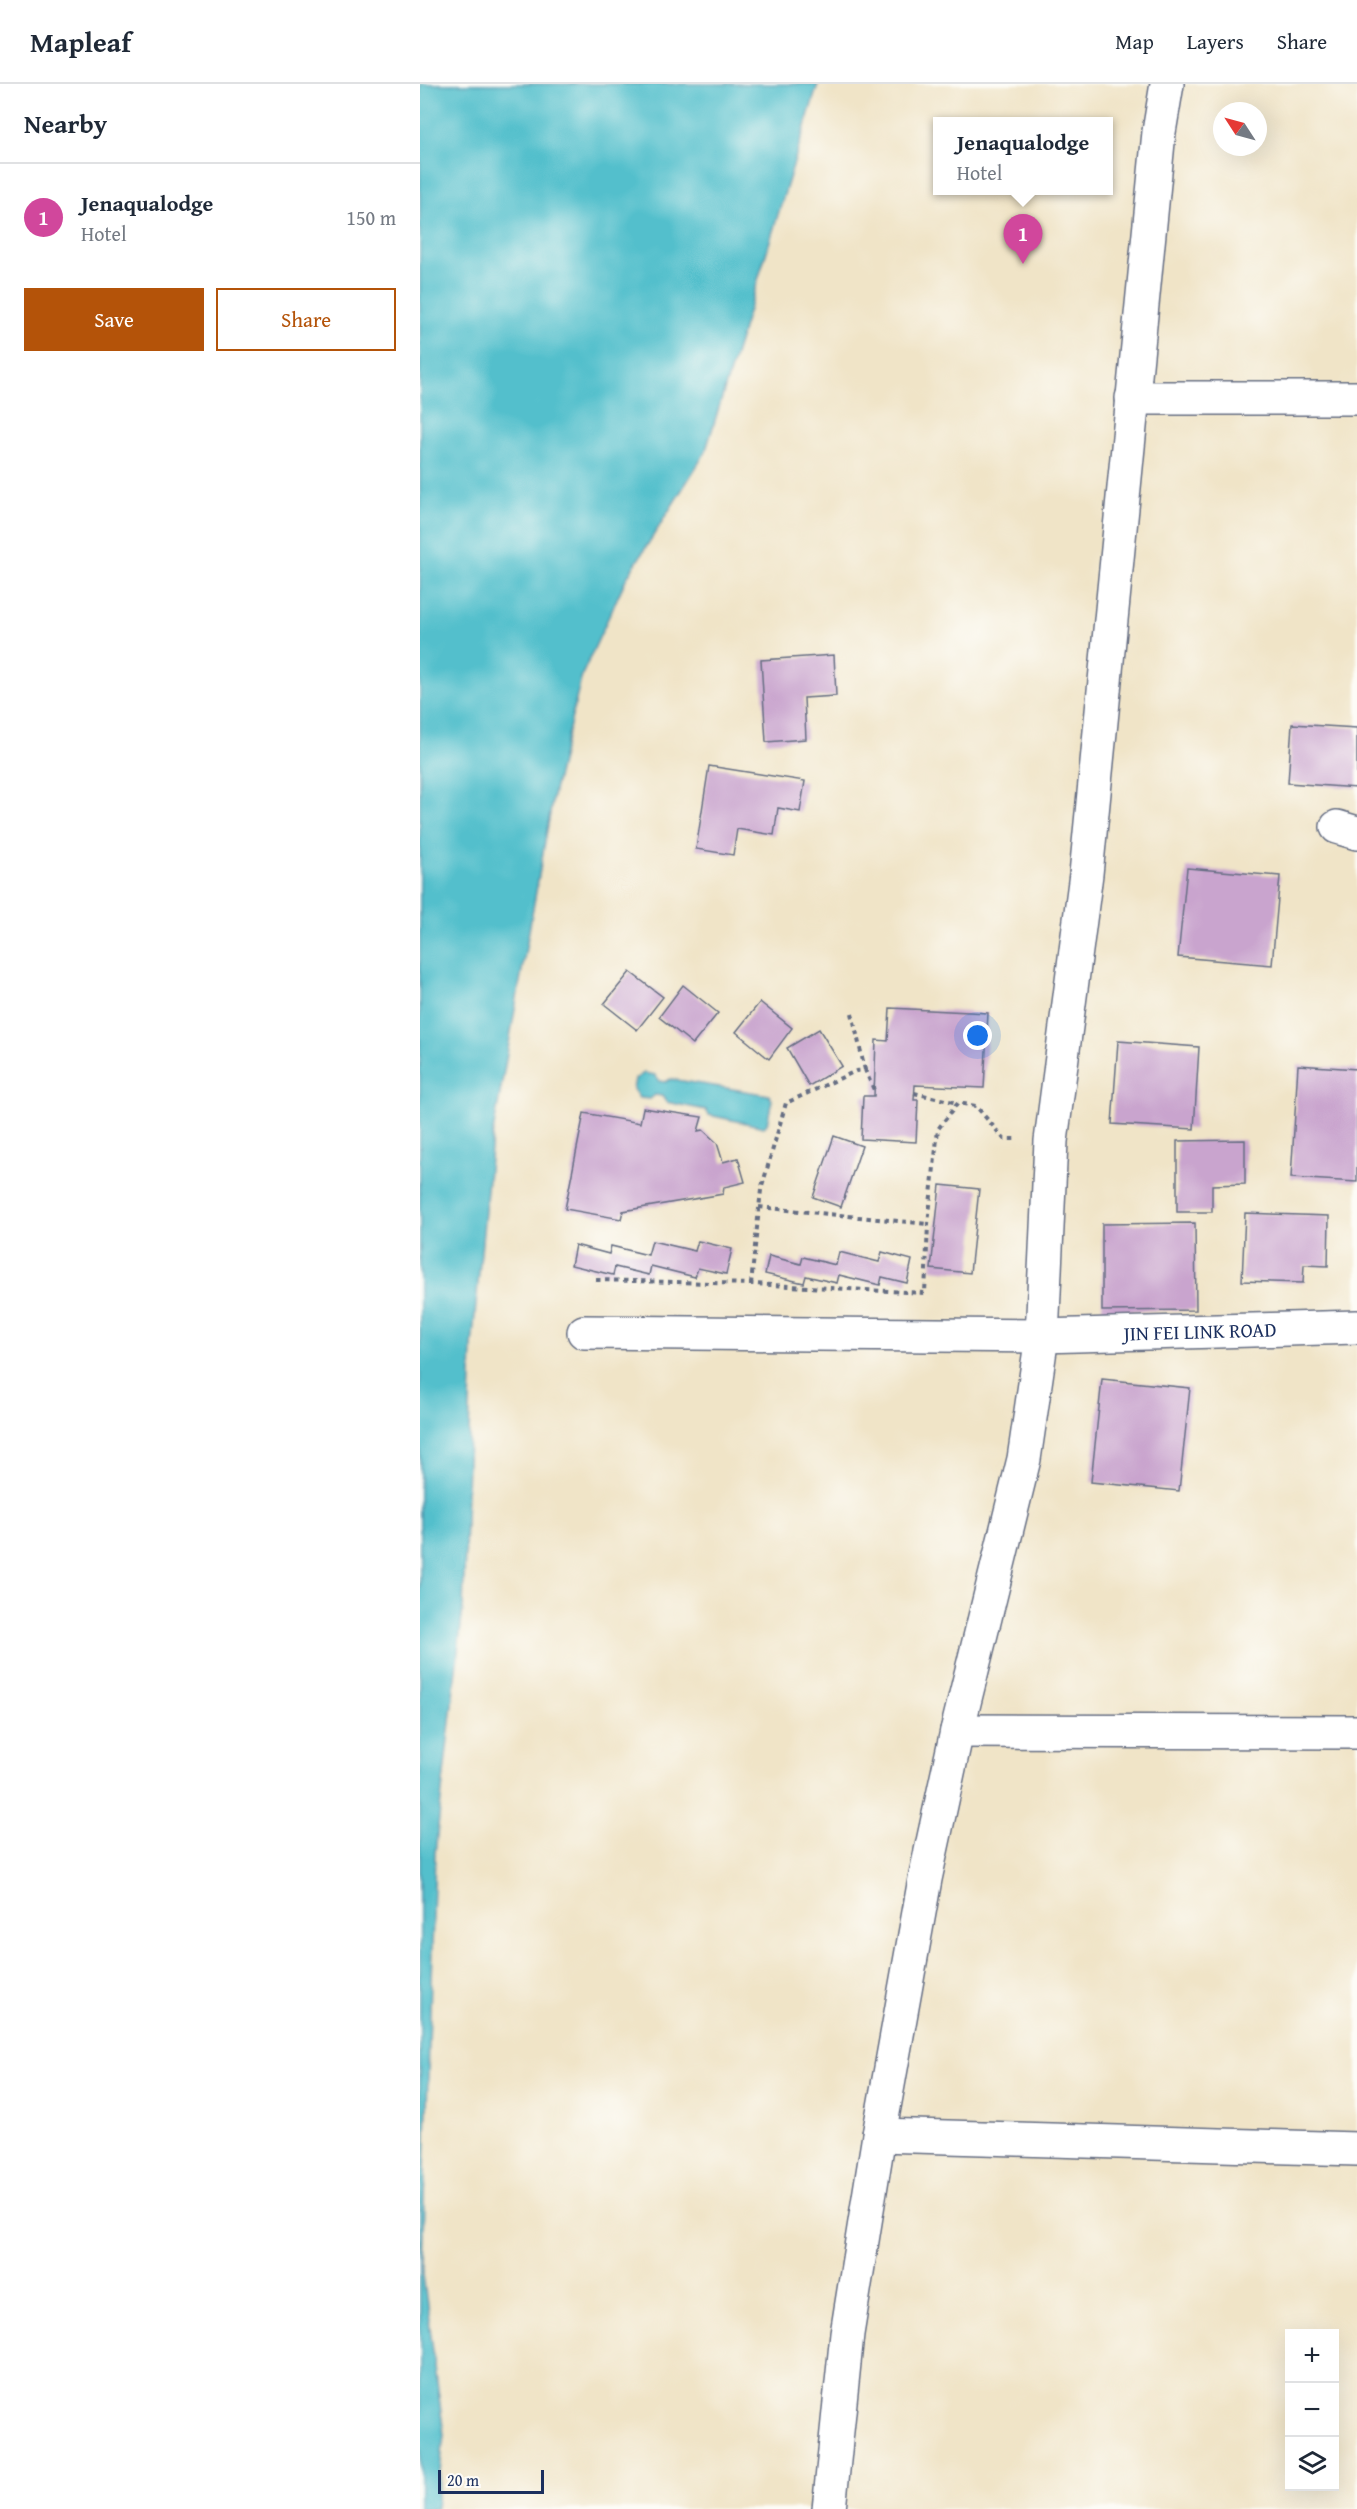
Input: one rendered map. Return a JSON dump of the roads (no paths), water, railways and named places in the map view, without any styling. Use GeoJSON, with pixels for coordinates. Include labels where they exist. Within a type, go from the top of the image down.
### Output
{"type":"FeatureCollection","features":[{"type":"Feature","properties":{"kind":"main road"},"geometry":{"type":"LineString","coordinates":[[829,2509],[847,2334],[879,2135],[925,1879],[957,1731],[1024,1459],[1042,1336],[1051,1141],[1086,874],[1159,132],[1167,84]]}},
{"type":"Feature","properties":{"kind":"main road"},"geometry":{"type":"LineString","coordinates":[[1132,398],[1357,398]]}},
{"type":"Feature","properties":{"kind":"main road","name":"JIN FEI LINK ROAD"},"geometry":{"type":"LineString","coordinates":[[584,1332],[1042,1336],[1357,1327]]}},
{"type":"Feature","properties":{"kind":"main road"},"geometry":{"type":"LineString","coordinates":[[957,1731],[1357,1732]]}},
{"type":"Feature","properties":{"kind":"main road"},"geometry":{"type":"LineString","coordinates":[[879,2135],[1357,2149]]}},
{"type":"Feature","properties":{"kind":"water"},"geometry":{"type":"Polygon","coordinates":[[[420,84],[818,84],[705,453],[626,579],[582,675],[554,791],[492,1138],[472,1346],[463,1608],[435,1853],[422,2267],[444,2435],[436,2509],[420,2509],[420,84]]]}},
{"type":"Feature","properties":{"kind":"water"},"geometry":{"type":"Polygon","coordinates":[[[644,1073],[655,1075],[659,1081],[665,1082],[671,1079],[769,1095],[772,1100],[767,1124],[764,1127],[709,1115],[706,1110],[666,1102],[662,1096],[655,1095],[650,1099],[639,1098],[633,1089],[635,1079],[644,1073]]]}},
{"type":"Feature","properties":{"kind":"place","name":"Jenaqualodge"},"geometry":{"type":"Point","coordinates":[1023,264]}}]}
